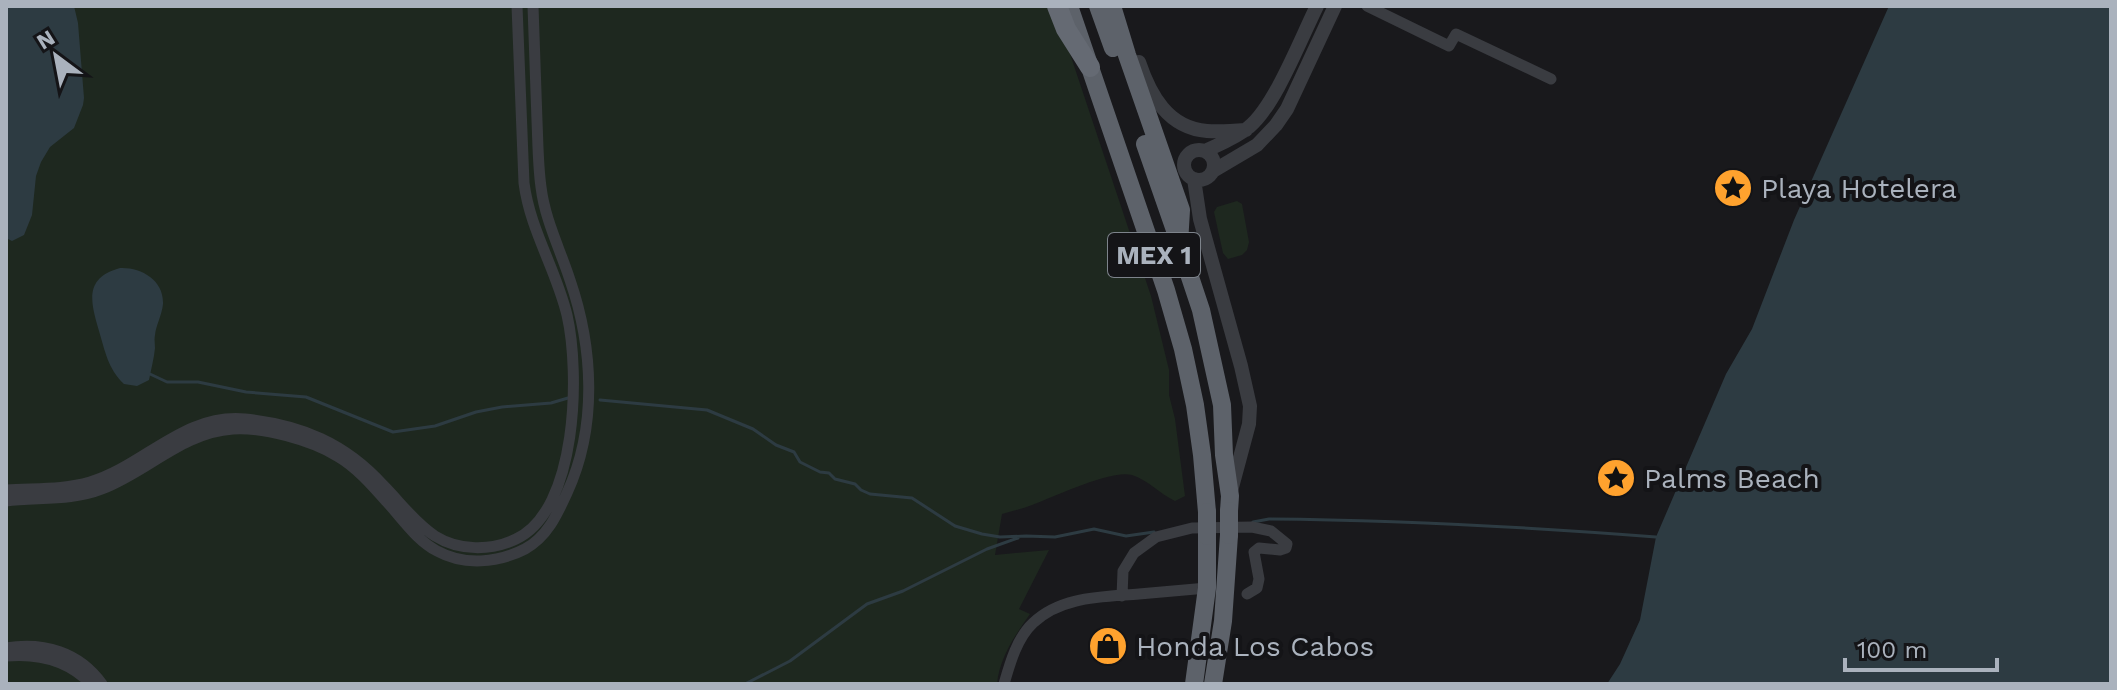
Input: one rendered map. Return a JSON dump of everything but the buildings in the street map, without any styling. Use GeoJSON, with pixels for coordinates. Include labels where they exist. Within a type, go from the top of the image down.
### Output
{"type":"FeatureCollection","features":[{"type":"Feature","properties":{"kind":"highway"},"geometry":{"type":"LineString","coordinates":[[1057,6],[1066,29],[1090,67]]}},
{"type":"Feature","properties":{"kind":"highway","name":"MEX 1"},"geometry":{"type":"LineString","coordinates":[[1069,6],[1174,316],[1190,378],[1207,512],[1207,588],[1194,684]]}},
{"type":"Feature","properties":{"kind":"highway"},"geometry":{"type":"LineString","coordinates":[[1081,6],[1140,177],[1150,245]]}},
{"type":"Feature","properties":{"kind":"highway"},"geometry":{"type":"LineString","coordinates":[[1098,6],[1179,244]]}},
{"type":"Feature","properties":{"kind":"highway","name":"MEX 1"},"geometry":{"type":"LineString","coordinates":[[1112,6],[1181,210],[1179,244],[1201,310],[1222,405],[1229,535],[1223,621],[1213,684]]}},
{"type":"Feature","properties":{"kind":"highway"},"geometry":{"type":"LineString","coordinates":[[1120,6],[1127,55]]}},
{"type":"Feature","properties":{"kind":"street"},"geometry":{"type":"LineString","coordinates":[[517,6],[524,183],[539,240],[566,313],[575,377],[573,417],[559,483],[527,541]]}},
{"type":"Feature","properties":{"kind":"street"},"geometry":{"type":"LineString","coordinates":[[6,490],[47,489],[92,482],[129,466],[185,431],[205,423],[241,419],[281,429],[336,455],[363,475],[421,540],[433,541],[439,552],[477,561],[501,559],[527,541],[542,536],[556,519],[572,483],[585,431],[589,374],[583,322],[540,186],[533,6]]}},
{"type":"Feature","properties":{"kind":"street"},"geometry":{"type":"LineString","coordinates":[[1120,6],[1154,98],[1172,117],[1193,129],[1246,130]]}},
{"type":"Feature","properties":{"kind":"street"},"geometry":{"type":"LineString","coordinates":[[1229,503],[1249,424],[1250,406],[1200,219],[1194,179],[1185,171],[1185,160],[1193,151],[1205,151],[1246,130],[1265,109],[1317,6]]}},
{"type":"Feature","properties":{"kind":"street"},"geometry":{"type":"LineString","coordinates":[[1194,179],[1205,179],[1257,145],[1276,125],[1287,109],[1335,6]]}},
{"type":"Feature","properties":{"kind":"street"},"geometry":{"type":"LineString","coordinates":[[1367,6],[1449,46],[1456,34],[1551,79]]}},
{"type":"Feature","properties":{"kind":"street"},"geometry":{"type":"LineString","coordinates":[[518,25],[534,24]]}},
{"type":"Feature","properties":{"kind":"street"},"geometry":{"type":"LineString","coordinates":[[1205,151],[1213,159],[1213,171]]}},
{"type":"Feature","properties":{"kind":"street"},"geometry":{"type":"LineString","coordinates":[[6,501],[101,490],[199,435],[233,429],[281,429]]}},
{"type":"Feature","properties":{"kind":"street"},"geometry":{"type":"LineString","coordinates":[[1122,596],[1123,571],[1134,553],[1156,537],[1192,528],[1252,527],[1271,531],[1287,544],[1286,548],[1259,548],[1254,552],[1259,579],[1257,588],[1247,594]]}},
{"type":"Feature","properties":{"kind":"street"},"geometry":{"type":"LineString","coordinates":[[1004,684],[1023,636],[1032,624],[1062,605],[1086,599],[1207,588]]}},
{"type":"Feature","properties":{"kind":"street"},"geometry":{"type":"LineString","coordinates":[[6,648],[44,646],[71,655],[93,672],[102,684]]}},
{"type":"Feature","properties":{"kind":"street"},"geometry":{"type":"LineString","coordinates":[[6,656],[33,655],[55,659],[71,667],[91,684]]}},
{"type":"Feature","properties":{"kind":"green space"},"geometry":{"type":"Polygon","coordinates":[[[6,6],[1054,6],[1151,296],[1169,370],[1169,395],[1185,496],[1175,501],[1138,477],[1123,474],[1097,480],[1002,514],[995,555],[1049,550],[1019,609],[1030,614],[1004,656],[997,684],[6,684],[6,6]]]}},
{"type":"Feature","properties":{"kind":"green space"},"geometry":{"type":"Polygon","coordinates":[[[1237,201],[1242,204],[1249,242],[1242,255],[1228,259],[1223,253],[1214,212],[1217,207],[1237,201]]]}},
{"type":"Feature","properties":{"kind":"shaded area"},"geometry":{"type":"Polygon","coordinates":[[[6,6],[74,6],[84,98],[74,128],[50,147],[41,162],[36,176],[32,215],[24,235],[12,241],[6,238],[6,6]]]}},
{"type":"Feature","properties":{"kind":"shaded area"},"geometry":{"type":"Polygon","coordinates":[[[1889,6],[2111,6],[2111,684],[1607,684],[1640,620],[1656,537],[1726,374],[1752,329],[1794,220],[1889,6]]]}},
{"type":"Feature","properties":{"kind":"shaded area"},"geometry":{"type":"Polygon","coordinates":[[[120,268],[136,270],[150,277],[160,288],[162,296],[149,380],[137,386],[124,384],[114,372],[105,353],[92,301],[95,285],[100,278],[120,268]]]}},
{"type":"Feature","properties":{"kind":"waterway"},"geometry":{"type":"LineString","coordinates":[[150,374],[167,382],[198,382],[246,392],[306,397],[393,432],[435,426],[476,412],[568,398]]}},
{"type":"Feature","properties":{"kind":"waterway"},"geometry":{"type":"LineString","coordinates":[[600,400],[707,410],[753,429],[776,445],[794,452],[800,462],[829,473],[835,479],[855,484],[870,494],[912,498],[955,526],[982,534],[1055,537],[1094,529],[1126,536],[1154,532]]}},
{"type":"Feature","properties":{"kind":"waterway"},"geometry":{"type":"LineString","coordinates":[[1253,522],[1269,519],[1414,522],[1656,537]]}},
{"type":"Feature","properties":{"kind":"waterway"},"geometry":{"type":"LineString","coordinates":[[745,684],[790,661],[867,604],[903,591],[987,549],[1018,538]]}},
{"type":"Feature","properties":{"kind":"place","name":"Playa Hotelera"},"geometry":{"type":"Point","coordinates":[1733,188]}},
{"type":"Feature","properties":{"kind":"place","name":"Palms Beach"},"geometry":{"type":"Point","coordinates":[1616,478]}},
{"type":"Feature","properties":{"kind":"place","name":"Honda Los Cabos"},"geometry":{"type":"Point","coordinates":[1108,646]}}]}
